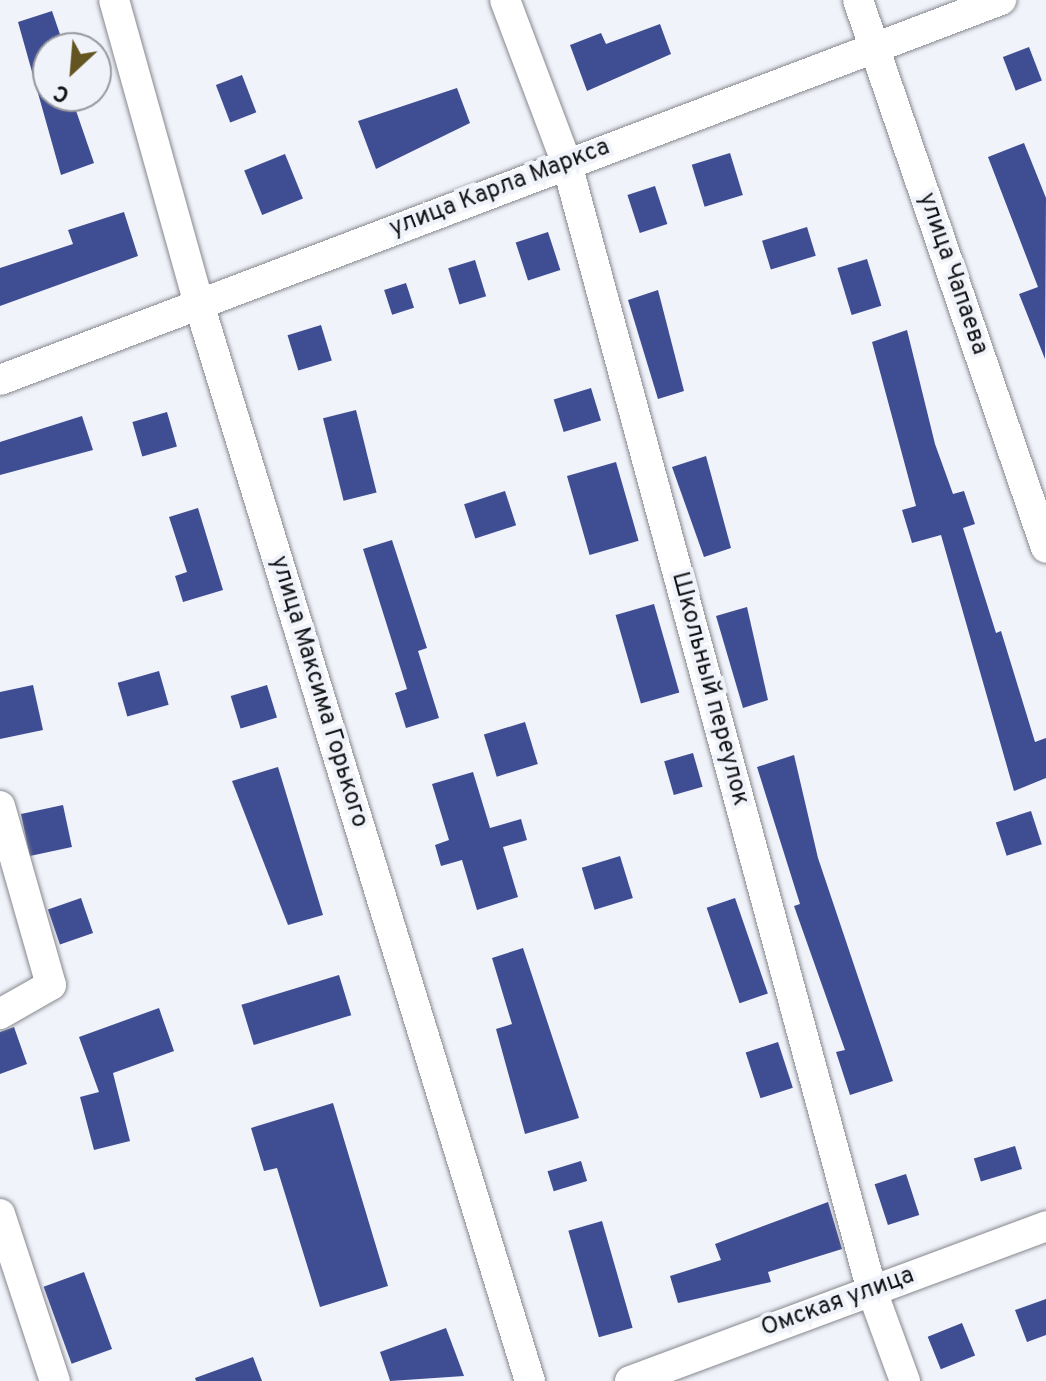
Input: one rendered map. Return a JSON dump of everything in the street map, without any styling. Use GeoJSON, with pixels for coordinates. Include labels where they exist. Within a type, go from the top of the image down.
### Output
{"type":"FeatureCollection","features":[{"type":"Feature","properties":{"kind":"street","name":"улица Максима Горького"},"geometry":{"type":"LineString","coordinates":[[114,0],[199,304],[530,1381]]}},
{"type":"Feature","properties":{"kind":"street","name":"Школьный переулок"},"geometry":{"type":"LineString","coordinates":[[505,0],[567,164],[872,1291],[905,1381]]}},
{"type":"Feature","properties":{"kind":"street","name":"улица Чапаева"},"geometry":{"type":"LineString","coordinates":[[858,0],[1046,548]]}},
{"type":"Feature","properties":{"kind":"street","name":"улица Карла Маркса"},"geometry":{"type":"LineString","coordinates":[[0,380],[1001,0]]}},
{"type":"Feature","properties":{"kind":"street"},"geometry":{"type":"LineString","coordinates":[[0,806],[51,985],[0,1014]]}},
{"type":"Feature","properties":{"kind":"street"},"geometry":{"type":"LineString","coordinates":[[0,1214],[55,1381]]}},
{"type":"Feature","properties":{"kind":"street","name":"Омская улица"},"geometry":{"type":"LineString","coordinates":[[630,1381],[1046,1226]]}},
{"type":"Feature","properties":{"kind":"building"},"geometry":{"type":"Polygon","coordinates":[[[52,11],[59,32],[32,32],[32,72],[18,22],[52,11]]]}},
{"type":"Feature","properties":{"kind":"building"},"geometry":{"type":"Polygon","coordinates":[[[660,24],[671,54],[587,91],[570,45],[601,33],[606,44],[660,24]]]}},
{"type":"Feature","properties":{"kind":"building"},"geometry":{"type":"Polygon","coordinates":[[[1029,47],[1042,81],[1016,91],[1003,57],[1029,47]]]}},
{"type":"Feature","properties":{"kind":"building"},"geometry":{"type":"Polygon","coordinates":[[[242,75],[256,112],[230,122],[216,85],[242,75]]]}},
{"type":"Feature","properties":{"kind":"building"},"geometry":{"type":"Polygon","coordinates":[[[457,88],[470,123],[376,169],[358,121],[457,88]]]}},
{"type":"Feature","properties":{"kind":"building"},"geometry":{"type":"Polygon","coordinates":[[[43,112],[76,112],[94,163],[61,175],[43,112]]]}},
{"type":"Feature","properties":{"kind":"building"},"geometry":{"type":"Polygon","coordinates":[[[1024,143],[1046,198],[1045,359],[1019,294],[1038,287],[988,157],[1024,143]]]}},
{"type":"Feature","properties":{"kind":"building"},"geometry":{"type":"Polygon","coordinates":[[[730,153],[743,195],[705,207],[692,165],[730,153]]]}},
{"type":"Feature","properties":{"kind":"building"},"geometry":{"type":"Polygon","coordinates":[[[285,154],[303,199],[262,215],[244,170],[285,154]]]}},
{"type":"Feature","properties":{"kind":"building"},"geometry":{"type":"Polygon","coordinates":[[[655,186],[667,224],[640,233],[627,195],[655,186]]]}},
{"type":"Feature","properties":{"kind":"building"},"geometry":{"type":"Polygon","coordinates":[[[124,212],[138,256],[0,306],[0,268],[73,244],[68,230],[124,212]]]}},
{"type":"Feature","properties":{"kind":"building"},"geometry":{"type":"Polygon","coordinates":[[[807,227],[816,256],[771,269],[762,241],[807,227]]]}},
{"type":"Feature","properties":{"kind":"building"},"geometry":{"type":"Polygon","coordinates":[[[548,232],[560,270],[528,281],[516,243],[548,232]]]}},
{"type":"Feature","properties":{"kind":"building"},"geometry":{"type":"Polygon","coordinates":[[[867,259],[881,306],[852,315],[837,268],[867,259]]]}},
{"type":"Feature","properties":{"kind":"building"},"geometry":{"type":"Polygon","coordinates":[[[475,260],[486,296],[459,305],[448,268],[475,260]]]}},
{"type":"Feature","properties":{"kind":"building"},"geometry":{"type":"Polygon","coordinates":[[[406,283],[414,308],[392,315],[384,290],[406,283]]]}},
{"type":"Feature","properties":{"kind":"building"},"geometry":{"type":"Polygon","coordinates":[[[658,290],[684,391],[658,399],[628,300],[658,290]]]}},
{"type":"Feature","properties":{"kind":"building"},"geometry":{"type":"Polygon","coordinates":[[[321,325],[332,360],[298,371],[288,335],[321,325]]]}},
{"type":"Feature","properties":{"kind":"building"},"geometry":{"type":"Polygon","coordinates":[[[907,330],[935,444],[953,494],[964,491],[975,524],[963,528],[996,633],[1001,631],[1035,742],[1046,738],[1046,778],[1014,791],[941,535],[912,543],[902,510],[916,506],[872,342],[907,330]]]}},
{"type":"Feature","properties":{"kind":"building"},"geometry":{"type":"Polygon","coordinates":[[[591,388],[601,421],[564,432],[554,399],[591,388]]]}},
{"type":"Feature","properties":{"kind":"building"},"geometry":{"type":"Polygon","coordinates":[[[356,410],[377,492],[344,501],[323,418],[356,410]]]}},
{"type":"Feature","properties":{"kind":"building"},"geometry":{"type":"Polygon","coordinates":[[[167,412],[177,447],[142,457],[132,422],[167,412]]]}},
{"type":"Feature","properties":{"kind":"building"},"geometry":{"type":"Polygon","coordinates":[[[82,416],[93,450],[0,475],[0,442],[82,416]]]}},
{"type":"Feature","properties":{"kind":"building"},"geometry":{"type":"Polygon","coordinates":[[[706,456],[731,548],[704,557],[672,467],[706,456]]]}},
{"type":"Feature","properties":{"kind":"building"},"geometry":{"type":"Polygon","coordinates":[[[616,462],[639,541],[590,555],[567,476],[616,462]]]}},
{"type":"Feature","properties":{"kind":"building"},"geometry":{"type":"Polygon","coordinates":[[[505,491],[516,525],[475,539],[464,504],[505,491]]]}},
{"type":"Feature","properties":{"kind":"building"},"geometry":{"type":"Polygon","coordinates":[[[198,508],[223,590],[183,602],[175,576],[187,572],[169,517],[198,508]]]}},
{"type":"Feature","properties":{"kind":"building"},"geometry":{"type":"Polygon","coordinates":[[[392,540],[427,648],[418,651],[439,718],[406,728],[395,693],[407,689],[363,549],[392,540]]]}},
{"type":"Feature","properties":{"kind":"building"},"geometry":{"type":"Polygon","coordinates":[[[654,604],[679,692],[641,703],[616,615],[654,604]]]}},
{"type":"Feature","properties":{"kind":"building"},"geometry":{"type":"Polygon","coordinates":[[[747,607],[768,700],[743,708],[716,616],[747,607]]]}},
{"type":"Feature","properties":{"kind":"building"},"geometry":{"type":"Polygon","coordinates":[[[159,671],[169,705],[127,716],[118,683],[159,671]]]}},
{"type":"Feature","properties":{"kind":"building"},"geometry":{"type":"Polygon","coordinates":[[[33,685],[43,730],[0,739],[0,692],[33,685]]]}},
{"type":"Feature","properties":{"kind":"building"},"geometry":{"type":"Polygon","coordinates":[[[267,685],[277,718],[241,729],[231,696],[267,685]]]}},
{"type":"Feature","properties":{"kind":"building"},"geometry":{"type":"Polygon","coordinates":[[[525,722],[538,764],[497,777],[484,735],[525,722]]]}},
{"type":"Feature","properties":{"kind":"building"},"geometry":{"type":"Polygon","coordinates":[[[693,753],[703,787],[674,795],[664,761],[693,753]]]}},
{"type":"Feature","properties":{"kind":"building"},"geometry":{"type":"Polygon","coordinates":[[[794,755],[818,858],[893,1081],[850,1095],[836,1052],[845,1050],[794,906],[800,904],[757,767],[794,755]]]}},
{"type":"Feature","properties":{"kind":"building"},"geometry":{"type":"Polygon","coordinates":[[[278,767],[323,915],[288,925],[232,781],[278,767]]]}},
{"type":"Feature","properties":{"kind":"building"},"geometry":{"type":"Polygon","coordinates":[[[473,772],[490,828],[521,819],[527,840],[503,847],[518,897],[477,910],[462,860],[441,866],[435,845],[449,840],[432,784],[473,772]]]}},
{"type":"Feature","properties":{"kind":"building"},"geometry":{"type":"Polygon","coordinates":[[[63,805],[72,847],[30,856],[21,814],[63,805]]]}},
{"type":"Feature","properties":{"kind":"building"},"geometry":{"type":"Polygon","coordinates":[[[1031,811],[1042,844],[1007,856],[996,822],[1031,811]]]}},
{"type":"Feature","properties":{"kind":"building"},"geometry":{"type":"Polygon","coordinates":[[[620,856],[633,898],[595,910],[582,868],[620,856]]]}},
{"type":"Feature","properties":{"kind":"building"},"geometry":{"type":"Polygon","coordinates":[[[81,898],[93,933],[60,944],[48,909],[81,898]]]}},
{"type":"Feature","properties":{"kind":"building"},"geometry":{"type":"Polygon","coordinates":[[[735,898],[768,993],[740,1003],[707,908],[735,898]]]}},
{"type":"Feature","properties":{"kind":"building"},"geometry":{"type":"Polygon","coordinates":[[[523,948],[579,1118],[525,1134],[496,1029],[512,1024],[492,958],[523,948]]]}},
{"type":"Feature","properties":{"kind":"building"},"geometry":{"type":"Polygon","coordinates":[[[339,975],[351,1015],[254,1045],[241,1005],[339,975]]]}},
{"type":"Feature","properties":{"kind":"building"},"geometry":{"type":"Polygon","coordinates":[[[159,1008],[174,1051],[113,1073],[130,1141],[94,1150],[80,1097],[99,1092],[79,1037],[159,1008]]]}},
{"type":"Feature","properties":{"kind":"building"},"geometry":{"type":"Polygon","coordinates":[[[14,1027],[27,1064],[0,1074],[0,1032],[14,1027]]]}},
{"type":"Feature","properties":{"kind":"building"},"geometry":{"type":"Polygon","coordinates":[[[778,1042],[793,1088],[760,1098],[746,1053],[778,1042]]]}},
{"type":"Feature","properties":{"kind":"building"},"geometry":{"type":"Polygon","coordinates":[[[333,1103],[388,1286],[320,1307],[277,1168],[264,1171],[251,1128],[333,1103]]]}},
{"type":"Feature","properties":{"kind":"building"},"geometry":{"type":"Polygon","coordinates":[[[1015,1146],[1022,1169],[981,1182],[974,1159],[1015,1146]]]}},
{"type":"Feature","properties":{"kind":"building"},"geometry":{"type":"Polygon","coordinates":[[[581,1161],[587,1181],[554,1191],[548,1171],[581,1161]]]}},
{"type":"Feature","properties":{"kind":"building"},"geometry":{"type":"Polygon","coordinates":[[[906,1174],[919,1215],[888,1225],[875,1184],[906,1174]]]}},
{"type":"Feature","properties":{"kind":"building"},"geometry":{"type":"Polygon","coordinates":[[[828,1202],[842,1249],[768,1272],[771,1282],[678,1303],[670,1276],[721,1260],[715,1244],[828,1202]]]}},
{"type":"Feature","properties":{"kind":"building"},"geometry":{"type":"Polygon","coordinates":[[[602,1221],[633,1328],[599,1337],[568,1231],[602,1221]]]}},
{"type":"Feature","properties":{"kind":"building"},"geometry":{"type":"Polygon","coordinates":[[[84,1272],[112,1349],[72,1364],[44,1287],[84,1272]]]}},
{"type":"Feature","properties":{"kind":"building"},"geometry":{"type":"Polygon","coordinates":[[[1046,1299],[1046,1335],[1027,1342],[1015,1310],[1046,1299]]]}},
{"type":"Feature","properties":{"kind":"building"},"geometry":{"type":"Polygon","coordinates":[[[962,1323],[975,1355],[941,1369],[928,1337],[962,1323]]]}},
{"type":"Feature","properties":{"kind":"building"},"geometry":{"type":"Polygon","coordinates":[[[446,1328],[464,1376],[390,1381],[380,1352],[446,1328]]]}},
{"type":"Feature","properties":{"kind":"building"},"geometry":{"type":"Polygon","coordinates":[[[253,1357],[262,1381],[196,1381],[195,1378],[253,1357]]]}}]}
